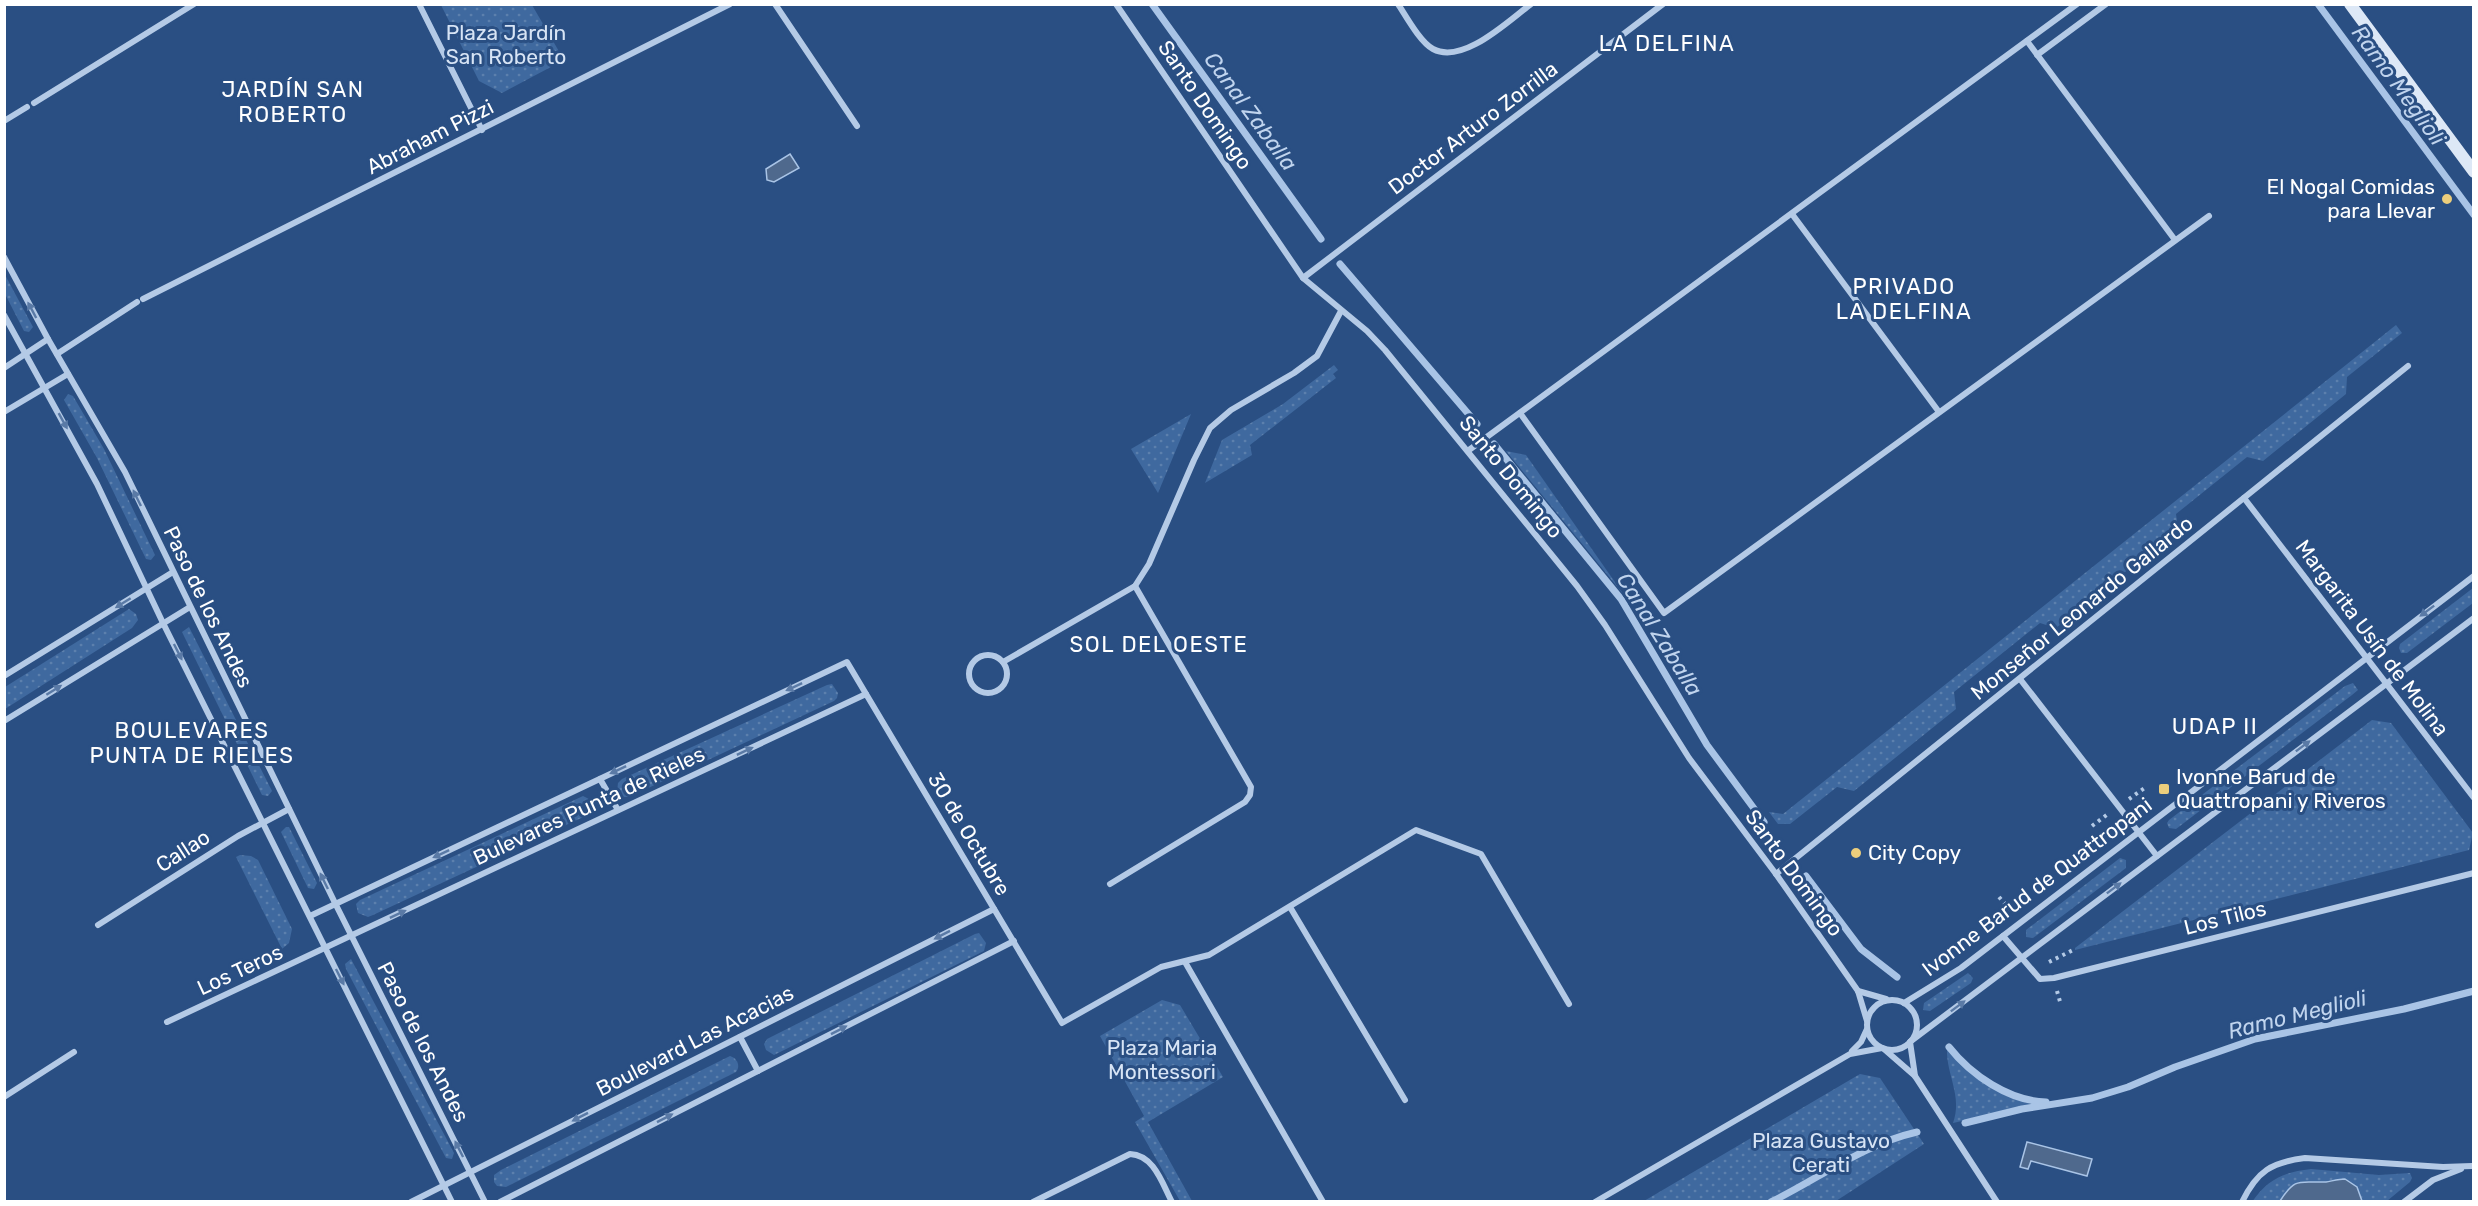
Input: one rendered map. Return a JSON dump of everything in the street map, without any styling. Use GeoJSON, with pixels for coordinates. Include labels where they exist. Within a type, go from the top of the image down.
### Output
{"type":"FeatureCollection","features":[{"type":"Feature","properties":{"kind":"main road"},"geometry":{"type":"LineString","coordinates":[[2350,4],[2474,172]]}},
{"type":"Feature","properties":{"kind":"street"},"geometry":{"type":"LineString","coordinates":[[34,103],[194,4]]}},
{"type":"Feature","properties":{"kind":"street"},"geometry":{"type":"LineString","coordinates":[[419,4],[482,130]]}},
{"type":"Feature","properties":{"kind":"street","name":"Abraham Pizzi"},"geometry":{"type":"LineString","coordinates":[[57,354],[140,301],[730,4]]}},
{"type":"Feature","properties":{"kind":"street"},"geometry":{"type":"LineString","coordinates":[[775,4],[857,126]]}},
{"type":"Feature","properties":{"kind":"street","name":"Santo Domingo"},"geometry":{"type":"LineString","coordinates":[[1116,4],[1303,278],[1385,350],[1469,450],[1577,586],[1689,758],[1776,874],[1858,991],[1867,1021]]}},
{"type":"Feature","properties":{"kind":"street"},"geometry":{"type":"LineString","coordinates":[[1398,4],[1426,43],[1433,49],[1448,53],[1463,51],[1531,4]]}},
{"type":"Feature","properties":{"kind":"street","name":"Doctor Arturo Zorrilla"},"geometry":{"type":"LineString","coordinates":[[1303,278],[1663,4]]}},
{"type":"Feature","properties":{"kind":"street"},"geometry":{"type":"LineString","coordinates":[[1469,450],[2078,4]]}},
{"type":"Feature","properties":{"kind":"street"},"geometry":{"type":"LineString","coordinates":[[2037,55],[2106,4]]}},
{"type":"Feature","properties":{"kind":"street"},"geometry":{"type":"LineString","coordinates":[[2027,41],[2175,240]]}},
{"type":"Feature","properties":{"kind":"street"},"geometry":{"type":"LineString","coordinates":[[4,121],[27,107]]}},
{"type":"Feature","properties":{"kind":"street"},"geometry":{"type":"LineString","coordinates":[[1792,214],[1939,412]]}},
{"type":"Feature","properties":{"kind":"street"},"geometry":{"type":"LineString","coordinates":[[1520,413],[1664,613],[2209,216]]}},
{"type":"Feature","properties":{"kind":"street","name":"Paso de los Andes"},"geometry":{"type":"LineString","coordinates":[[4,257],[48,339],[125,472],[351,936],[485,1202]]}},
{"type":"Feature","properties":{"kind":"street"},"geometry":{"type":"LineString","coordinates":[[1003,662],[1135,586],[1149,564],[1210,428],[1231,410],[1294,373],[1317,356],[1341,311]]}},
{"type":"Feature","properties":{"kind":"street"},"geometry":{"type":"LineString","coordinates":[[4,315],[97,484],[146,589],[452,1202]]}},
{"type":"Feature","properties":{"kind":"street"},"geometry":{"type":"LineString","coordinates":[[4,368],[48,339]]}},
{"type":"Feature","properties":{"kind":"street","name":"Monseñor Leonardo Gallardo"},"geometry":{"type":"LineString","coordinates":[[1776,874],[2408,366]]}},
{"type":"Feature","properties":{"kind":"street"},"geometry":{"type":"LineString","coordinates":[[4,412],[68,374]]}},
{"type":"Feature","properties":{"kind":"street","name":"Margarita Usín de Molina"},"geometry":{"type":"LineString","coordinates":[[2244,498],[2474,798]]}},
{"type":"Feature","properties":{"kind":"street"},"geometry":{"type":"LineString","coordinates":[[4,676],[173,572]]}},
{"type":"Feature","properties":{"kind":"street","name":"Ivonne Barud de Quattropani"},"geometry":{"type":"LineString","coordinates":[[1904,1003],[1961,968],[2474,576]]}},
{"type":"Feature","properties":{"kind":"street"},"geometry":{"type":"LineString","coordinates":[[1110,884],[1245,802],[1250,795],[1251,787],[1135,586]]}},
{"type":"Feature","properties":{"kind":"street"},"geometry":{"type":"LineString","coordinates":[[4,721],[190,607]]}},
{"type":"Feature","properties":{"kind":"street"},"geometry":{"type":"LineString","coordinates":[[1850,1054],[1883,1048],[1898,1049],[1910,1042],[2474,618]]}},
{"type":"Feature","properties":{"kind":"street"},"geometry":{"type":"LineString","coordinates":[[987,655],[999,658],[1003,662],[1008,674],[1004,686],[993,692],[975,688],[969,677],[976,660],[987,655]]}},
{"type":"Feature","properties":{"kind":"street","name":"30 de Octubre"},"geometry":{"type":"LineString","coordinates":[[847,662],[1062,1023],[1161,967],[1185,962]]}},
{"type":"Feature","properties":{"kind":"street","name":"Bulevares Punta de Rieles"},"geometry":{"type":"LineString","coordinates":[[310,916],[847,662]]}},
{"type":"Feature","properties":{"kind":"street"},"geometry":{"type":"LineString","coordinates":[[2020,679],[2157,856]]}},
{"type":"Feature","properties":{"kind":"street","name":"Bulevares Punta de Rieles"},"geometry":{"type":"LineString","coordinates":[[326,948],[866,694]]}},
{"type":"Feature","properties":{"kind":"street"},"geometry":{"type":"LineString","coordinates":[[600,779],[618,810]]}},
{"type":"Feature","properties":{"kind":"street","name":"Callao"},"geometry":{"type":"LineString","coordinates":[[98,925],[238,836],[289,809]]}},
{"type":"Feature","properties":{"kind":"street"},"geometry":{"type":"LineString","coordinates":[[1323,1202],[1185,962],[1209,955],[1416,830],[1481,854],[1569,1004]]}},
{"type":"Feature","properties":{"kind":"street","name":"Los Tilos"},"geometry":{"type":"LineString","coordinates":[[2003,936],[2040,978],[2054,978],[2474,873]]}},
{"type":"Feature","properties":{"kind":"street"},"geometry":{"type":"LineString","coordinates":[[1290,906],[1405,1100]]}},
{"type":"Feature","properties":{"kind":"street","name":"Boulevard Las Acacias"},"geometry":{"type":"LineString","coordinates":[[411,1202],[994,909]]}},
{"type":"Feature","properties":{"kind":"street"},"geometry":{"type":"LineString","coordinates":[[500,1202],[1014,941]]}},
{"type":"Feature","properties":{"kind":"street","name":"Los Teros"},"geometry":{"type":"LineString","coordinates":[[167,1022],[326,948]]}},
{"type":"Feature","properties":{"kind":"street"},"geometry":{"type":"LineString","coordinates":[[1858,991],[1904,1003],[1914,1014],[1916,1027],[1910,1042],[1915,1076]]}},
{"type":"Feature","properties":{"kind":"street"},"geometry":{"type":"LineString","coordinates":[[1890,1000],[1875,1007],[1867,1021],[1870,1037],[1915,1076],[1997,1202]]}},
{"type":"Feature","properties":{"kind":"street"},"geometry":{"type":"LineString","coordinates":[[1595,1202],[1850,1054],[1861,1042],[1867,1029]]}},
{"type":"Feature","properties":{"kind":"street"},"geometry":{"type":"LineString","coordinates":[[740,1037],[758,1071]]}},
{"type":"Feature","properties":{"kind":"street"},"geometry":{"type":"LineString","coordinates":[[4,1097],[74,1052]]}},
{"type":"Feature","properties":{"kind":"street"},"geometry":{"type":"LineString","coordinates":[[1033,1202],[1130,1154],[1143,1156],[1149,1161],[1172,1202]]}},
{"type":"Feature","properties":{"kind":"street"},"geometry":{"type":"LineString","coordinates":[[2242,1202],[2249,1186],[2259,1173],[2290,1160],[2305,1158],[2443,1167],[2473,1166]]}},
{"type":"Feature","properties":{"kind":"street"},"geometry":{"type":"LineString","coordinates":[[2404,1202],[2433,1180],[2473,1166]]}},
{"type":"Feature","properties":{"kind":"path"},"geometry":{"type":"LineString","coordinates":[[2127,801],[2146,787]]}},
{"type":"Feature","properties":{"kind":"path"},"geometry":{"type":"LineString","coordinates":[[2092,826],[2109,814]]}},
{"type":"Feature","properties":{"kind":"path"},"geometry":{"type":"LineString","coordinates":[[1999,897],[2013,914]]}},
{"type":"Feature","properties":{"kind":"path"},"geometry":{"type":"LineString","coordinates":[[2049,962],[2073,950]]}},
{"type":"Feature","properties":{"kind":"path"},"geometry":{"type":"LineString","coordinates":[[2045,955],[2053,968]]}},
{"type":"Feature","properties":{"kind":"path"},"geometry":{"type":"LineString","coordinates":[[2056,987],[2061,1005]]}},
{"type":"Feature","properties":{"kind":"green space","name":"Plaza Jardín San Roberto"},"geometry":{"type":"Polygon","coordinates":[[[441,5],[532,5],[564,60],[502,93],[479,81],[441,5]]]}},
{"type":"Feature","properties":{"kind":"green space"},"geometry":{"type":"Polygon","coordinates":[[[4,273],[33,327],[29,332],[24,331],[5,294],[4,273]]]}},
{"type":"Feature","properties":{"kind":"green space"},"geometry":{"type":"Polygon","coordinates":[[[2396,325],[2402,333],[2347,377],[2346,394],[2263,461],[2247,457],[2176,514],[2178,529],[2056,628],[2040,623],[1954,692],[1956,709],[1854,791],[1837,787],[1790,824],[1778,824],[1769,812],[1783,814],[2396,325]]]}},
{"type":"Feature","properties":{"kind":"green space"},"geometry":{"type":"Polygon","coordinates":[[[1334,365],[1338,370],[1333,374],[1336,378],[1250,445],[1252,455],[1205,483],[1222,440],[1283,404],[1334,365]]]}},
{"type":"Feature","properties":{"kind":"green space"},"geometry":{"type":"Polygon","coordinates":[[[68,394],[73,396],[104,449],[155,555],[151,560],[146,559],[97,458],[64,400],[68,394]]]}},
{"type":"Feature","properties":{"kind":"green space"},"geometry":{"type":"Polygon","coordinates":[[[1191,414],[1158,493],[1131,449],[1191,414]]]}},
{"type":"Feature","properties":{"kind":"green space"},"geometry":{"type":"Polygon","coordinates":[[[1506,451],[1526,455],[1624,595],[1506,451]]]}},
{"type":"Feature","properties":{"kind":"green space"},"geometry":{"type":"Polygon","coordinates":[[[2473,588],[2473,603],[2407,653],[2401,653],[2400,644],[2473,588]]]}},
{"type":"Feature","properties":{"kind":"green space"},"geometry":{"type":"Polygon","coordinates":[[[129,609],[136,614],[138,620],[132,628],[5,709],[5,687],[129,609]]]}},
{"type":"Feature","properties":{"kind":"green space"},"geometry":{"type":"Polygon","coordinates":[[[189,627],[272,791],[268,796],[262,795],[182,632],[189,627]]]}},
{"type":"Feature","properties":{"kind":"green space"},"geometry":{"type":"Polygon","coordinates":[[[2353,683],[2358,690],[2352,695],[2176,829],[2169,828],[2167,823],[2169,820],[2345,686],[2353,683]]]}},
{"type":"Feature","properties":{"kind":"green space"},"geometry":{"type":"Polygon","coordinates":[[[832,684],[838,693],[834,701],[629,797],[624,797],[617,792],[618,783],[622,779],[832,684]]]}},
{"type":"Feature","properties":{"kind":"green space"},"geometry":{"type":"Polygon","coordinates":[[[2372,720],[2391,723],[2473,833],[2469,850],[2075,950],[2075,948],[2372,720]]]}},
{"type":"Feature","properties":{"kind":"green space"},"geometry":{"type":"Polygon","coordinates":[[[583,796],[593,801],[595,806],[592,813],[373,915],[368,917],[358,913],[356,904],[360,900],[583,796]]]}},
{"type":"Feature","properties":{"kind":"green space"},"geometry":{"type":"Polygon","coordinates":[[[289,827],[317,883],[314,889],[308,888],[281,832],[289,827]]]}},
{"type":"Feature","properties":{"kind":"green space"},"geometry":{"type":"Polygon","coordinates":[[[251,856],[258,860],[292,929],[289,943],[282,949],[236,857],[251,856]]]}},
{"type":"Feature","properties":{"kind":"green space"},"geometry":{"type":"Polygon","coordinates":[[[2120,858],[2126,860],[2126,868],[2033,938],[2026,937],[2026,930],[2120,858]]]}},
{"type":"Feature","properties":{"kind":"green space"},"geometry":{"type":"Polygon","coordinates":[[[979,933],[986,943],[984,951],[774,1055],[766,1050],[764,1044],[767,1039],[979,933]]]}},
{"type":"Feature","properties":{"kind":"green space"},"geometry":{"type":"Polygon","coordinates":[[[351,959],[454,1153],[452,1159],[446,1158],[346,969],[345,964],[351,959]]]}},
{"type":"Feature","properties":{"kind":"green space"},"geometry":{"type":"Polygon","coordinates":[[[1968,973],[1973,978],[1971,983],[1930,1011],[1923,1010],[1924,1003],[1968,973]]]}},
{"type":"Feature","properties":{"kind":"green space","name":"Plaza Maria Montessori"},"geometry":{"type":"Polygon","coordinates":[[[1162,1000],[1180,1005],[1223,1077],[1148,1122],[1192,1201],[1180,1201],[1135,1122],[1144,1116],[1100,1036],[1162,1000]]]}},
{"type":"Feature","properties":{"kind":"green space"},"geometry":{"type":"Polygon","coordinates":[[[1947,1049],[1966,1068],[1986,1083],[2009,1096],[2034,1105],[1953,1123],[1956,1104],[1947,1049]]]}},
{"type":"Feature","properties":{"kind":"green space"},"geometry":{"type":"Polygon","coordinates":[[[730,1056],[738,1062],[736,1072],[506,1187],[497,1186],[494,1182],[494,1175],[501,1170],[730,1056]]]}},
{"type":"Feature","properties":{"kind":"green space","name":"Plaza Gustavo Cerati"},"geometry":{"type":"Polygon","coordinates":[[[1860,1074],[1880,1078],[1924,1144],[1836,1201],[1644,1201],[1860,1074]]]}},
{"type":"Feature","properties":{"kind":"green space"},"geometry":{"type":"Polygon","coordinates":[[[2311,1169],[2379,1175],[2410,1173],[2412,1178],[2387,1201],[2252,1202],[2277,1178],[2311,1169]]]}},
{"type":"Feature","properties":{"kind":"shaded area"},"geometry":{"type":"Polygon","coordinates":[[[790,154],[799,168],[774,182],[767,180],[766,169],[790,154]]]}},
{"type":"Feature","properties":{"kind":"shaded area"},"geometry":{"type":"Polygon","coordinates":[[[2027,1142],[2092,1159],[2087,1176],[2031,1161],[2028,1169],[2020,1167],[2027,1142]]]}},
{"type":"Feature","properties":{"kind":"shaded area"},"geometry":{"type":"Polygon","coordinates":[[[2345,1179],[2357,1187],[2362,1201],[2280,1201],[2290,1188],[2299,1182],[2345,1179]]]}},
{"type":"Feature","properties":{"kind":"waterway","name":"Canal Zaballa"},"geometry":{"type":"LineString","coordinates":[[1152,4],[1321,239]]}},
{"type":"Feature","properties":{"kind":"waterway","name":"Ramo Meglioli"},"geometry":{"type":"LineString","coordinates":[[2318,4],[2474,215]]}},
{"type":"Feature","properties":{"kind":"waterway","name":"Canal Zaballa"},"geometry":{"type":"LineString","coordinates":[[1340,264],[1477,424]]}},
{"type":"Feature","properties":{"kind":"waterway","name":"Canal Zaballa"},"geometry":{"type":"LineString","coordinates":[[1494,444],[1621,599],[1707,745],[1764,822]]}},
{"type":"Feature","properties":{"kind":"waterway","name":"Canal Zaballa"},"geometry":{"type":"LineString","coordinates":[[1806,876],[1861,949],[1897,977]]}},
{"type":"Feature","properties":{"kind":"waterway","name":"Ramo Meglioli"},"geometry":{"type":"LineString","coordinates":[[1965,1123],[2022,1109],[2092,1098],[2128,1087],[2175,1067],[2255,1039],[2404,1009],[2474,991]]}},
{"type":"Feature","properties":{"kind":"waterway","name":"Canal Zaballa"},"geometry":{"type":"LineString","coordinates":[[1949,1047],[1968,1067],[1992,1085],[2018,1097],[2046,1102]]}},
{"type":"Feature","properties":{"kind":"waterway","name":"Canal Zaballa"},"geometry":{"type":"LineString","coordinates":[[1771,1202],[1860,1153],[1898,1137],[1917,1132]]}},
{"type":"Feature","properties":{"kind":"place","name":"El Nogal Comidas para Llevar"},"geometry":{"type":"Point","coordinates":[2447,199]}},
{"type":"Feature","properties":{"kind":"place","name":"Ivonne Barud de Quattropani y Riveros"},"geometry":{"type":"Point","coordinates":[2164,789]}},
{"type":"Feature","properties":{"kind":"place","name":"City Copy"},"geometry":{"type":"Point","coordinates":[1856,853]}},
{"type":"Feature","properties":{"kind":"district","name":"LA DELFINA"},"geometry":{"type":"Point","coordinates":[1667,43]}},
{"type":"Feature","properties":{"kind":"district","name":"JARDÍN SAN ROBERTO"},"geometry":{"type":"Point","coordinates":[293,102]}},
{"type":"Feature","properties":{"kind":"district","name":"PRIVADO LA DELFINA"},"geometry":{"type":"Point","coordinates":[1904,298]}},
{"type":"Feature","properties":{"kind":"district","name":"SOL DEL OESTE"},"geometry":{"type":"Point","coordinates":[1159,644]}},
{"type":"Feature","properties":{"kind":"district","name":"UDAP II"},"geometry":{"type":"Point","coordinates":[2215,726]}},
{"type":"Feature","properties":{"kind":"district","name":"BOULEVARES PUNTA DE RIELES"},"geometry":{"type":"Point","coordinates":[192,742]}}]}
